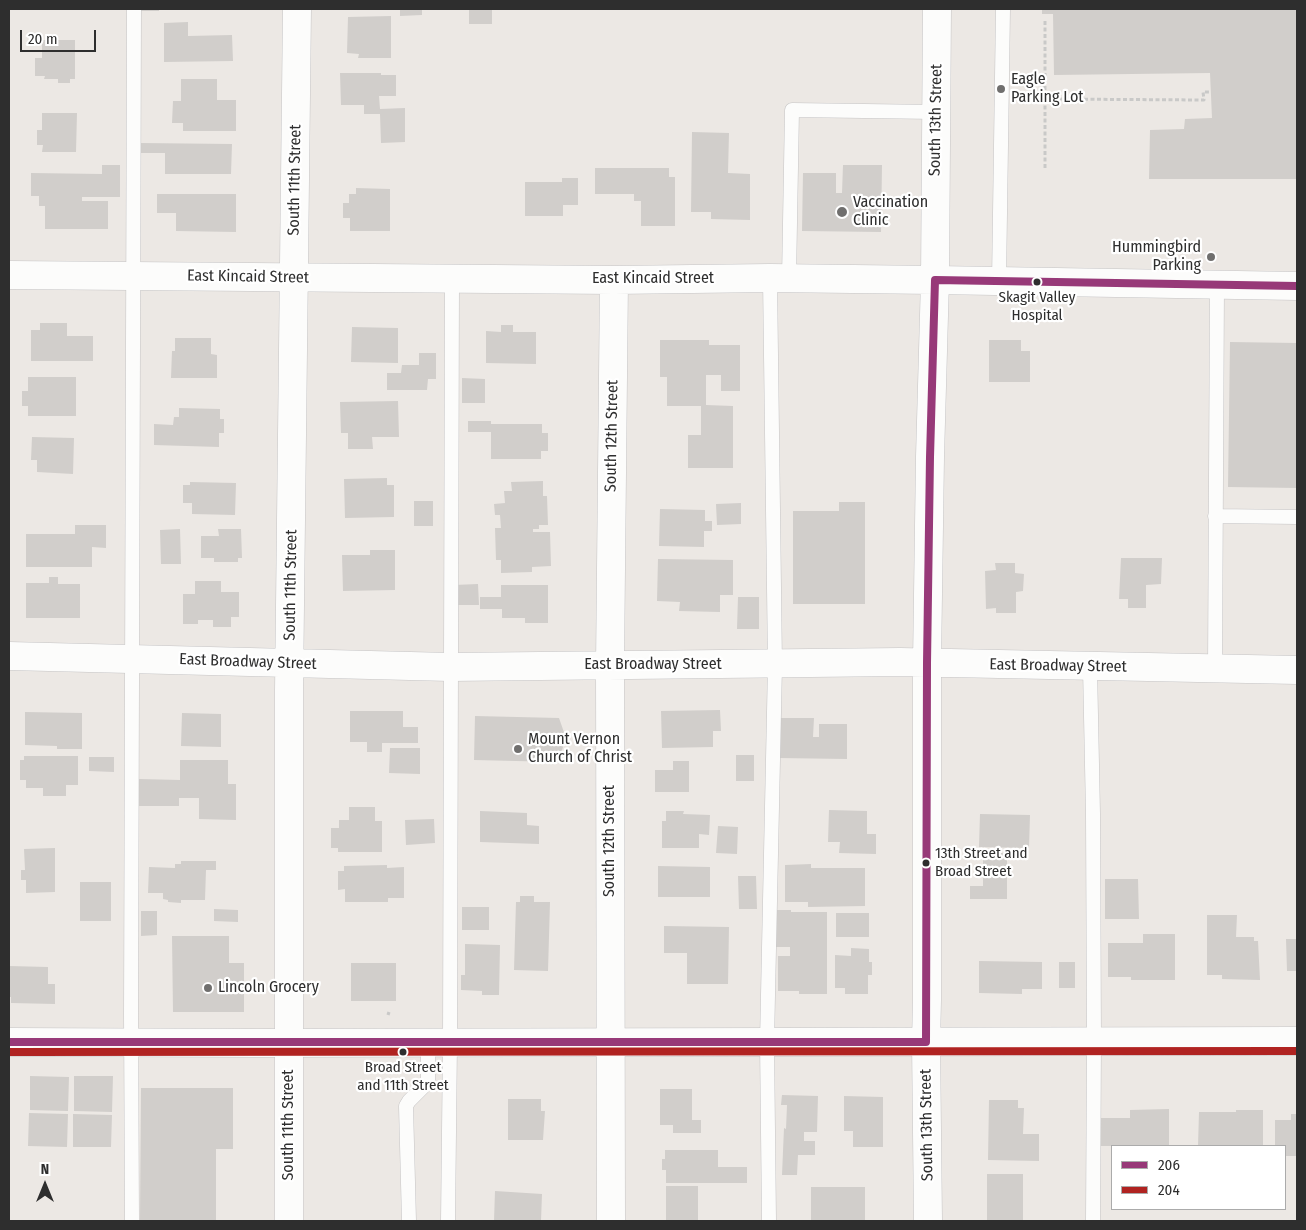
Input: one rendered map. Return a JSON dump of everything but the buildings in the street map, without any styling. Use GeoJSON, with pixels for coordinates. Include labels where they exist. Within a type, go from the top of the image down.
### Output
{"type":"FeatureCollection","features":[{"type":"Feature","properties":{"kind":"street","name":"South 11th Street"},"geometry":{"type":"LineString","coordinates":[[289,1221],[290,663],[297,9]]}},
{"type":"Feature","properties":{"kind":"street","name":"South 13th Street"},"geometry":{"type":"LineString","coordinates":[[928,1221],[926,1042],[927,663],[935,280],[937,9]]}},
{"type":"Feature","properties":{"kind":"street","name":"East Kincaid Street"},"geometry":{"type":"LineString","coordinates":[[9,275],[614,280],[779,278],[1297,286]]}},
{"type":"Feature","properties":{"kind":"street","name":"South 12th Street"},"geometry":{"type":"LineString","coordinates":[[611,1221],[610,665],[614,280]]}},
{"type":"Feature","properties":{"kind":"street","name":"East Broadway Street"},"geometry":{"type":"LineString","coordinates":[[9,656],[450,668],[900,662],[1297,670]]}},
{"type":"Feature","properties":{"kind":"street"},"geometry":{"type":"LineString","coordinates":[[9,1042],[1297,1042]]}},
{"type":"Feature","properties":{"kind":"lane"},"geometry":{"type":"LineString","coordinates":[[132,1221],[134,9]]}},
{"type":"Feature","properties":{"kind":"lane"},"geometry":{"type":"LineString","coordinates":[[999,281],[1003,9]]}},
{"type":"Feature","properties":{"kind":"lane"},"geometry":{"type":"LineString","coordinates":[[769,1221],[767,1042],[775,664],[779,278],[792,110],[936,112]]}},
{"type":"Feature","properties":{"kind":"lane"},"geometry":{"type":"LineString","coordinates":[[448,1221],[439,1042],[450,668],[452,278]]}},
{"type":"Feature","properties":{"kind":"lane"},"geometry":{"type":"LineString","coordinates":[[1214,669],[1217,285]]}},
{"type":"Feature","properties":{"kind":"lane"},"geometry":{"type":"LineString","coordinates":[[1215,516],[1297,517]]}},
{"type":"Feature","properties":{"kind":"lane"},"geometry":{"type":"LineString","coordinates":[[1090,667],[1093,824],[1093,1221]]}},
{"type":"Feature","properties":{"kind":"lane"},"geometry":{"type":"LineString","coordinates":[[409,1221],[406,1106],[428,1082],[439,1042]]}},
{"type":"Feature","properties":{"kind":"path"},"geometry":{"type":"LineString","coordinates":[[1045,168],[1046,20]]}},
{"type":"Feature","properties":{"kind":"path"},"geometry":{"type":"LineString","coordinates":[[1045,99],[1204,100],[1203,92],[1211,92]]}},
{"type":"Feature","properties":{"kind":"transit line","name":"206"},"geometry":{"type":"LineString","coordinates":[[9,1042],[926,1042],[927,663],[935,280],[1297,286]]}},
{"type":"Feature","properties":{"kind":"transit line","name":"204"},"geometry":{"type":"LineString","coordinates":[[9,1052],[1297,1051]]}},
{"type":"Feature","properties":{"kind":"place","name":"Eagle Parking Lot"},"geometry":{"type":"Point","coordinates":[1001,89]}},
{"type":"Feature","properties":{"kind":"place","name":"Vaccination Clinic"},"geometry":{"type":"Point","coordinates":[842,212]}},
{"type":"Feature","properties":{"kind":"place","name":"Hummingbird Parking"},"geometry":{"type":"Point","coordinates":[1211,257]}},
{"type":"Feature","properties":{"kind":"place","name":"Skagit Valley Hospital"},"geometry":{"type":"Point","coordinates":[1037,282]}},
{"type":"Feature","properties":{"kind":"place","name":"Mount Vernon Church of Christ"},"geometry":{"type":"Point","coordinates":[518,749]}},
{"type":"Feature","properties":{"kind":"place","name":"13th Street and Broad Street"},"geometry":{"type":"Point","coordinates":[926,863]}},
{"type":"Feature","properties":{"kind":"place","name":"Lincoln Grocery"},"geometry":{"type":"Point","coordinates":[208,988]}},
{"type":"Feature","properties":{"kind":"place","name":"Broad Street and 11th Street"},"geometry":{"type":"Point","coordinates":[403,1052]}}]}
